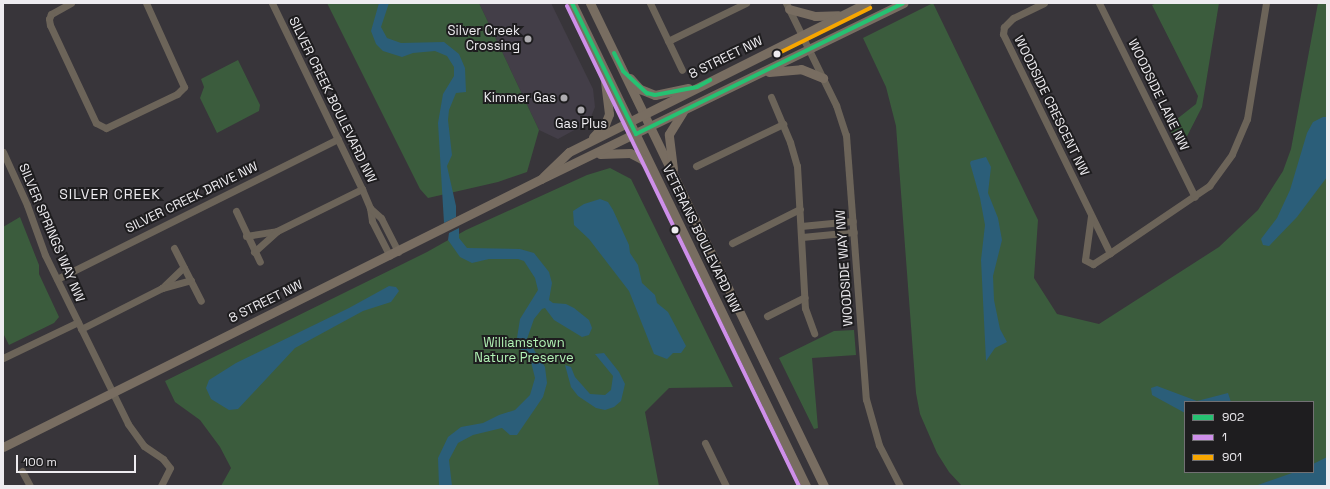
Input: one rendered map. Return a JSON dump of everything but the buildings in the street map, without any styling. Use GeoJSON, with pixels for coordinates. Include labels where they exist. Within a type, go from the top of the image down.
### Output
{"type":"FeatureCollection","features":[{"type":"Feature","properties":{"kind":"main road","name":"VETERANS BOULEVARD NW"},"geometry":{"type":"LineString","coordinates":[[572,3],[806,486]]}},
{"type":"Feature","properties":{"kind":"main road","name":"VETERANS BOULEVARD NW"},"geometry":{"type":"LineString","coordinates":[[590,3],[824,486]]}},
{"type":"Feature","properties":{"kind":"main road","name":"8 STREET NW"},"geometry":{"type":"LineString","coordinates":[[541,179],[554,164],[587,143],[867,3]]}},
{"type":"Feature","properties":{"kind":"main road","name":"8 STREET NW"},"geometry":{"type":"LineString","coordinates":[[3,447],[394,254],[541,179],[903,3]]}},
{"type":"Feature","properties":{"kind":"main road"},"geometry":{"type":"LineString","coordinates":[[787,6],[815,16],[844,15]]}},
{"type":"Feature","properties":{"kind":"main road"},"geometry":{"type":"LineString","coordinates":[[587,143],[605,124],[609,114],[609,102],[601,61]]}},
{"type":"Feature","properties":{"kind":"main road"},"geometry":{"type":"LineString","coordinates":[[762,72],[797,69],[823,78]]}},
{"type":"Feature","properties":{"kind":"main road"},"geometry":{"type":"LineString","coordinates":[[623,71],[640,89],[655,95],[697,87]]}},
{"type":"Feature","properties":{"kind":"main road"},"geometry":{"type":"LineString","coordinates":[[674,176],[669,134],[685,110]]}},
{"type":"Feature","properties":{"kind":"main road"},"geometry":{"type":"LineString","coordinates":[[592,155],[630,153],[642,159],[655,175]]}},
{"type":"Feature","properties":{"kind":"street"},"geometry":{"type":"LineString","coordinates":[[71,3],[51,14],[48,19],[96,123],[106,128],[177,94],[184,87],[146,3]]}},
{"type":"Feature","properties":{"kind":"street","name":"SILVER CREEK BOULEVARD NW"},"geometry":{"type":"LineString","coordinates":[[272,3],[362,189],[370,208],[372,221],[394,254]]}},
{"type":"Feature","properties":{"kind":"street"},"geometry":{"type":"LineString","coordinates":[[650,3],[682,70]]}},
{"type":"Feature","properties":{"kind":"street"},"geometry":{"type":"LineString","coordinates":[[668,41],[746,3]]}},
{"type":"Feature","properties":{"kind":"street","name":"WOODSIDE CRESCENT NW"},"geometry":{"type":"LineString","coordinates":[[1044,3],[1012,18],[1004,27],[1003,34],[1110,253]]}},
{"type":"Feature","properties":{"kind":"street","name":"WOODSIDE LANE NW"},"geometry":{"type":"LineString","coordinates":[[1099,3],[1195,197]]}},
{"type":"Feature","properties":{"kind":"street"},"geometry":{"type":"LineString","coordinates":[[1091,216],[1085,260],[1093,264],[1195,197],[1221,171],[1241,137],[1247,119],[1266,3]]}},
{"type":"Feature","properties":{"kind":"street","name":"WOODSIDE WAY NW"},"geometry":{"type":"LineString","coordinates":[[787,6],[836,105],[846,134],[854,221],[866,399],[879,445],[900,486]]}},
{"type":"Feature","properties":{"kind":"street"},"geometry":{"type":"LineString","coordinates":[[771,97],[783,124],[796,166],[802,237],[806,315],[814,333]]}},
{"type":"Feature","properties":{"kind":"street"},"geometry":{"type":"LineString","coordinates":[[696,166],[783,124]]}},
{"type":"Feature","properties":{"kind":"street","name":"SILVER CREEK DRIVE NW"},"geometry":{"type":"LineString","coordinates":[[57,279],[338,139]]}},
{"type":"Feature","properties":{"kind":"street","name":"SILVER SPRINGS WAY NW"},"geometry":{"type":"LineString","coordinates":[[3,152],[57,279],[112,393],[136,437],[168,463],[169,473],[161,486]]}},
{"type":"Feature","properties":{"kind":"street"},"geometry":{"type":"LineString","coordinates":[[3,171],[10,167]]}},
{"type":"Feature","properties":{"kind":"street"},"geometry":{"type":"LineString","coordinates":[[254,252],[277,231],[362,189]]}},
{"type":"Feature","properties":{"kind":"street"},"geometry":{"type":"LineString","coordinates":[[732,243],[800,210]]}},
{"type":"Feature","properties":{"kind":"street"},"geometry":{"type":"LineString","coordinates":[[236,212],[246,236],[260,262]]}},
{"type":"Feature","properties":{"kind":"street"},"geometry":{"type":"LineString","coordinates":[[801,226],[854,221]]}},
{"type":"Feature","properties":{"kind":"street"},"geometry":{"type":"LineString","coordinates":[[246,236],[277,231]]}},
{"type":"Feature","properties":{"kind":"street"},"geometry":{"type":"LineString","coordinates":[[802,237],[854,232]]}},
{"type":"Feature","properties":{"kind":"street"},"geometry":{"type":"LineString","coordinates":[[174,248],[201,301]]}},
{"type":"Feature","properties":{"kind":"street","name":"SILVER SPRINGS WAY NW"},"geometry":{"type":"LineString","coordinates":[[162,288],[184,267]]}},
{"type":"Feature","properties":{"kind":"street","name":"SILVER SPRINGS WAY NW"},"geometry":{"type":"LineString","coordinates":[[3,358],[79,326],[162,288],[191,280]]}},
{"type":"Feature","properties":{"kind":"street"},"geometry":{"type":"LineString","coordinates":[[767,316],[805,297]]}},
{"type":"Feature","properties":{"kind":"street"},"geometry":{"type":"LineString","coordinates":[[705,443],[726,486]]}},
{"type":"Feature","properties":{"kind":"street"},"geometry":{"type":"LineString","coordinates":[[22,471],[30,486]]}},
{"type":"Feature","properties":{"kind":"shaded area"},"geometry":{"type":"Polygon","coordinates":[[[479,3],[551,3],[593,89],[595,107],[589,122],[558,139],[539,130],[479,3]]]}},
{"type":"Feature","properties":{"kind":"green space"},"geometry":{"type":"Polygon","coordinates":[[[327,3],[479,3],[539,130],[527,172],[498,182],[428,198],[420,189],[327,3]]]}},
{"type":"Feature","properties":{"kind":"green space"},"geometry":{"type":"Polygon","coordinates":[[[933,3],[1038,220],[1034,278],[1057,314],[1099,324],[1219,247],[1258,210],[1283,171],[1291,149],[1318,3],[1327,3],[1327,486],[962,486],[949,472],[937,453],[920,414],[916,393],[896,126],[886,87],[863,38],[933,3]]]}},
{"type":"Feature","properties":{"kind":"green space"},"geometry":{"type":"Polygon","coordinates":[[[1157,3],[1219,3],[1202,107],[1180,150],[1168,126],[1196,104],[1198,96],[1152,5],[1157,3]]]}},
{"type":"Feature","properties":{"kind":"green space"},"geometry":{"type":"Polygon","coordinates":[[[238,60],[260,105],[259,111],[217,133],[200,98],[204,87],[201,79],[238,60]]]}},
{"type":"Feature","properties":{"kind":"green space","name":"Williamstown Nature Preserve"},"geometry":{"type":"Polygon","coordinates":[[[610,168],[631,179],[733,387],[669,388],[645,412],[659,486],[221,486],[231,468],[220,447],[200,420],[175,402],[165,381],[427,252],[466,230],[587,175],[610,168]]]}},
{"type":"Feature","properties":{"kind":"green space"},"geometry":{"type":"Polygon","coordinates":[[[20,217],[39,265],[39,274],[59,317],[54,323],[9,345],[3,333],[3,227],[20,217]]]}},
{"type":"Feature","properties":{"kind":"green space"},"geometry":{"type":"Polygon","coordinates":[[[854,330],[856,355],[812,358],[818,428],[814,429],[779,358],[834,331],[854,330]]]}},
{"type":"Feature","properties":{"kind":"water"},"geometry":{"type":"Polygon","coordinates":[[[379,3],[389,3],[381,27],[387,38],[401,43],[444,42],[459,54],[465,68],[466,92],[456,93],[449,110],[448,120],[452,155],[447,166],[456,206],[456,217],[444,223],[438,123],[443,94],[454,76],[454,67],[447,56],[435,51],[413,53],[402,57],[383,51],[376,44],[371,31],[379,3]]]}},
{"type":"Feature","properties":{"kind":"water"},"geometry":{"type":"Polygon","coordinates":[[[1323,117],[1327,117],[1327,177],[1297,217],[1269,246],[1263,245],[1261,239],[1277,218],[1290,190],[1307,133],[1313,122],[1323,117]]]}},
{"type":"Feature","properties":{"kind":"water"},"geometry":{"type":"Polygon","coordinates":[[[986,157],[991,167],[988,193],[998,218],[1002,240],[993,276],[994,300],[1000,329],[1007,342],[995,348],[986,361],[981,260],[985,225],[980,198],[970,163],[971,161],[986,157]]]}},
{"type":"Feature","properties":{"kind":"water"},"geometry":{"type":"Polygon","coordinates":[[[600,199],[608,202],[613,210],[629,245],[630,253],[638,265],[642,283],[655,295],[657,303],[668,312],[686,346],[681,353],[673,353],[667,359],[654,354],[629,291],[589,239],[574,225],[573,211],[584,204],[600,199]]]}},
{"type":"Feature","properties":{"kind":"water"},"geometry":{"type":"Polygon","coordinates":[[[459,228],[459,238],[467,248],[520,249],[534,253],[549,272],[552,283],[549,300],[553,303],[566,304],[574,308],[589,320],[592,328],[589,335],[582,337],[554,320],[545,308],[542,309],[534,319],[527,339],[545,367],[547,383],[543,397],[517,435],[510,435],[502,428],[473,435],[458,443],[449,460],[452,486],[439,486],[438,458],[448,437],[461,427],[483,423],[499,415],[515,410],[530,395],[535,378],[531,362],[521,350],[517,338],[520,319],[538,290],[535,278],[524,261],[518,259],[489,259],[472,263],[460,257],[448,240],[449,233],[459,228]]]}},
{"type":"Feature","properties":{"kind":"water"},"geometry":{"type":"Polygon","coordinates":[[[389,286],[396,287],[399,291],[391,302],[363,311],[295,348],[238,409],[229,410],[211,399],[206,388],[209,380],[236,363],[349,308],[389,286]]]}},
{"type":"Feature","properties":{"kind":"water"},"geometry":{"type":"Polygon","coordinates":[[[604,353],[619,372],[625,384],[621,401],[614,407],[605,410],[596,408],[578,396],[571,387],[565,365],[571,367],[575,377],[590,394],[605,395],[611,390],[613,376],[595,354],[604,353]]]}},
{"type":"Feature","properties":{"kind":"water"},"geometry":{"type":"Polygon","coordinates":[[[1157,386],[1197,401],[1184,401],[1184,412],[1152,395],[1151,388],[1157,386]]]}},
{"type":"Feature","properties":{"kind":"water"},"geometry":{"type":"Polygon","coordinates":[[[1228,393],[1231,401],[1197,401],[1228,393]]]}},
{"type":"Feature","properties":{"kind":"water"},"geometry":{"type":"Polygon","coordinates":[[[1327,457],[1327,486],[1255,486],[1292,473],[1314,473],[1314,464],[1327,457]]]}},
{"type":"Feature","properties":{"kind":"transit line","name":"902"},"geometry":{"type":"LineString","coordinates":[[572,3],[636,134],[903,3]]}},
{"type":"Feature","properties":{"kind":"transit line","name":"1"},"geometry":{"type":"LineString","coordinates":[[567,6],[799,486]]}},
{"type":"Feature","properties":{"kind":"transit line","name":"901"},"geometry":{"type":"LineString","coordinates":[[777,54],[870,8]]}},
{"type":"Feature","properties":{"kind":"transit line","name":"902"},"geometry":{"type":"LineString","coordinates":[[614,53],[623,71],[647,93],[655,95],[697,87],[710,80]]}},
{"type":"Feature","properties":{"kind":"place","name":"Silver Creek Crossing"},"geometry":{"type":"Point","coordinates":[528,39]}},
{"type":"Feature","properties":{"kind":"place","name":"Kimmer Gas"},"geometry":{"type":"Point","coordinates":[564,98]}},
{"type":"Feature","properties":{"kind":"place","name":"Gas Plus"},"geometry":{"type":"Point","coordinates":[581,110]}},
{"type":"Feature","properties":{"kind":"district","name":"SILVER CREEK"},"geometry":{"type":"Point","coordinates":[110,194]}}]}
